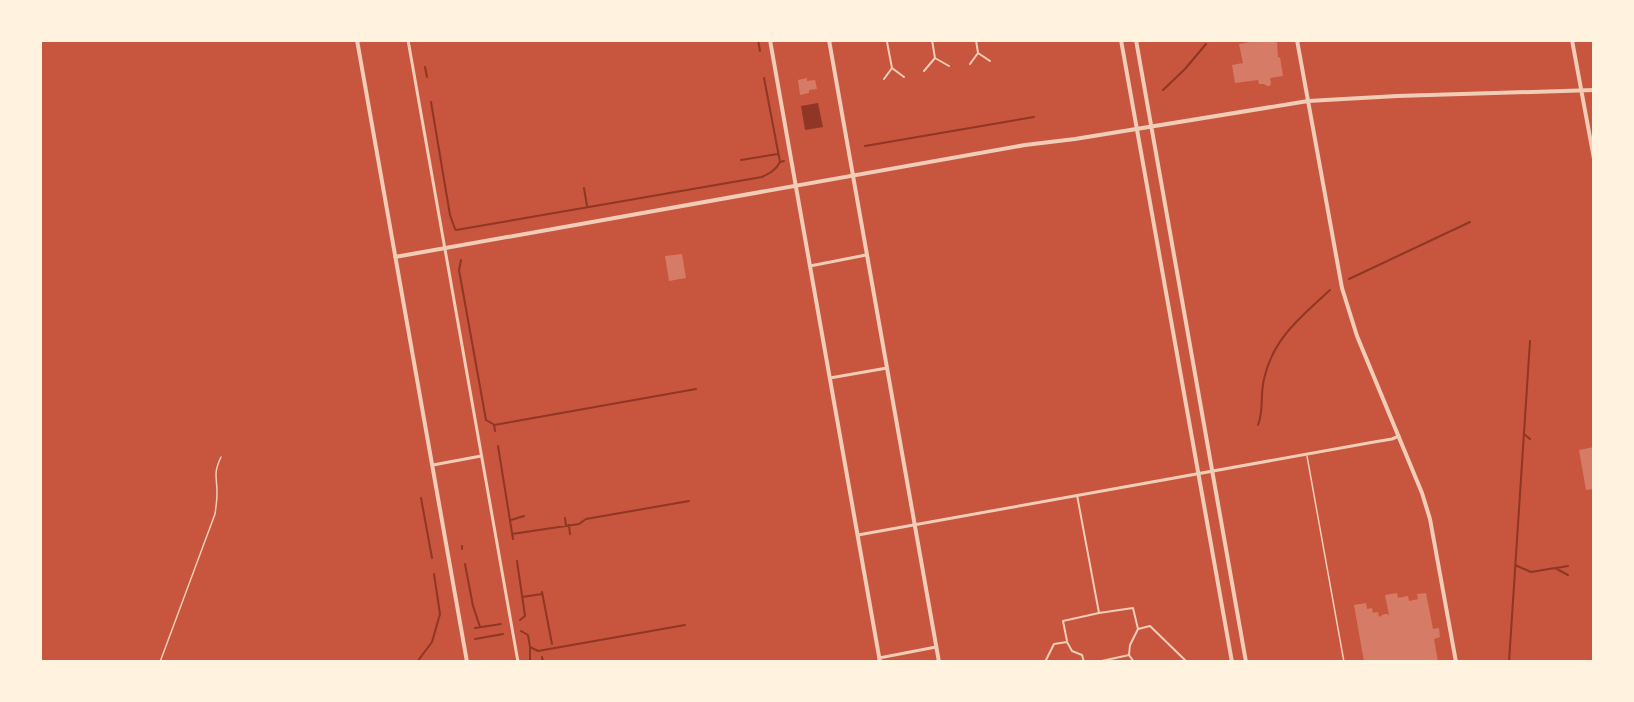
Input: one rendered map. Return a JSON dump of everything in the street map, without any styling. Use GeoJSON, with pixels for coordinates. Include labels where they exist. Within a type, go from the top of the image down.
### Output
{"type":"FeatureCollection","features":[{"type":"Feature","properties":{"kind":"street"},"geometry":{"type":"LineString","coordinates":[[357,40],[467,662]]}},
{"type":"Feature","properties":{"kind":"street"},"geometry":{"type":"LineString","coordinates":[[408,40],[519,662]]}},
{"type":"Feature","properties":{"kind":"street"},"geometry":{"type":"LineString","coordinates":[[770,40],[880,660],[936,647]]}},
{"type":"Feature","properties":{"kind":"street"},"geometry":{"type":"LineString","coordinates":[[829,40],[939,662]]}},
{"type":"Feature","properties":{"kind":"street"},"geometry":{"type":"LineString","coordinates":[[924,71],[935,58],[932,40]]}},
{"type":"Feature","properties":{"kind":"street"},"geometry":{"type":"LineString","coordinates":[[970,64],[978,53],[976,40]]}},
{"type":"Feature","properties":{"kind":"street"},"geometry":{"type":"LineString","coordinates":[[1121,40],[1232,662]]}},
{"type":"Feature","properties":{"kind":"street"},"geometry":{"type":"LineString","coordinates":[[1136,40],[1246,662]]}},
{"type":"Feature","properties":{"kind":"street"},"geometry":{"type":"LineString","coordinates":[[1297,40],[1342,288],[1357,336],[1418,481],[1430,519],[1456,662]]}},
{"type":"Feature","properties":{"kind":"street"},"geometry":{"type":"LineString","coordinates":[[1572,40],[1593,159]]}},
{"type":"Feature","properties":{"kind":"street"},"geometry":{"type":"LineString","coordinates":[[885,79],[892,68],[888,42]]}},
{"type":"Feature","properties":{"kind":"street"},"geometry":{"type":"LineString","coordinates":[[978,53],[990,61]]}},
{"type":"Feature","properties":{"kind":"street"},"geometry":{"type":"LineString","coordinates":[[935,58],[950,66]]}},
{"type":"Feature","properties":{"kind":"street"},"geometry":{"type":"LineString","coordinates":[[892,68],[904,77]]}},
{"type":"Feature","properties":{"kind":"street"},"geometry":{"type":"LineString","coordinates":[[395,257],[1025,145],[1308,101],[1593,90]]}},
{"type":"Feature","properties":{"kind":"street"},"geometry":{"type":"LineString","coordinates":[[810,266],[866,255]]}},
{"type":"Feature","properties":{"kind":"street"},"geometry":{"type":"LineString","coordinates":[[830,378],[887,368]]}},
{"type":"Feature","properties":{"kind":"street"},"geometry":{"type":"LineString","coordinates":[[858,535],[1399,436]]}},
{"type":"Feature","properties":{"kind":"street"},"geometry":{"type":"LineString","coordinates":[[432,465],[481,456]]}},
{"type":"Feature","properties":{"kind":"street"},"geometry":{"type":"LineString","coordinates":[[1077,495],[1099,613]]}},
{"type":"Feature","properties":{"kind":"street"},"geometry":{"type":"LineString","coordinates":[[1084,662],[1082,655],[1072,651],[1067,642],[1063,621],[1132,608],[1138,629],[1130,645],[1129,655],[1134,662]]}},
{"type":"Feature","properties":{"kind":"street"},"geometry":{"type":"LineString","coordinates":[[1138,629],[1150,626],[1187,662]]}},
{"type":"Feature","properties":{"kind":"street"},"geometry":{"type":"LineString","coordinates":[[1046,662],[1054,644],[1067,642]]}},
{"type":"Feature","properties":{"kind":"street"},"geometry":{"type":"LineString","coordinates":[[1097,662],[1129,655]]}},
{"type":"Feature","properties":{"kind":"lane"},"geometry":{"type":"LineString","coordinates":[[1307,454],[1344,662]]}},
{"type":"Feature","properties":{"kind":"lane"},"geometry":{"type":"LineString","coordinates":[[160,662],[215,514],[217,491],[215,476],[221,457]]}},
{"type":"Feature","properties":{"kind":"shaded area"},"geometry":{"type":"Polygon","coordinates":[[[818,103],[823,127],[805,130],[801,106],[818,103]]]}},
{"type":"Feature","properties":{"kind":"building"},"geometry":{"type":"Polygon","coordinates":[[[1249,40],[1277,40],[1278,58],[1280,57],[1283,76],[1270,78],[1270,86],[1259,84],[1258,80],[1235,83],[1232,65],[1243,63],[1239,44],[1250,42],[1249,40]]]}},
{"type":"Feature","properties":{"kind":"building"},"geometry":{"type":"Polygon","coordinates":[[[807,78],[807,81],[815,80],[817,89],[800,95],[798,80],[807,78]]]}},
{"type":"Feature","properties":{"kind":"building"},"geometry":{"type":"Polygon","coordinates":[[[682,254],[686,278],[669,281],[665,256],[682,254]]]}},
{"type":"Feature","properties":{"kind":"building"},"geometry":{"type":"Polygon","coordinates":[[[1594,447],[1594,489],[1586,490],[1579,450],[1594,447]]]}},
{"type":"Feature","properties":{"kind":"building"},"geometry":{"type":"Polygon","coordinates":[[[1397,593],[1398,598],[1408,596],[1409,601],[1418,599],[1417,594],[1426,593],[1433,629],[1439,628],[1440,637],[1434,639],[1438,662],[1364,662],[1354,605],[1366,603],[1367,609],[1372,608],[1373,613],[1378,612],[1379,617],[1384,614],[1389,615],[1385,595],[1397,593]]]}},
{"type":"Feature","properties":{"kind":"waterway"},"geometry":{"type":"LineString","coordinates":[[758,40],[760,51]]}},
{"type":"Feature","properties":{"kind":"waterway"},"geometry":{"type":"LineString","coordinates":[[1163,90],[1206,44]]}},
{"type":"Feature","properties":{"kind":"waterway"},"geometry":{"type":"LineString","coordinates":[[425,67],[427,77]]}},
{"type":"Feature","properties":{"kind":"waterway"},"geometry":{"type":"LineString","coordinates":[[764,78],[780,162],[784,161]]}},
{"type":"Feature","properties":{"kind":"waterway"},"geometry":{"type":"LineString","coordinates":[[431,102],[450,215],[455,229]]}},
{"type":"Feature","properties":{"kind":"waterway"},"geometry":{"type":"LineString","coordinates":[[865,146],[1034,117]]}},
{"type":"Feature","properties":{"kind":"waterway"},"geometry":{"type":"LineString","coordinates":[[741,160],[778,154]]}},
{"type":"Feature","properties":{"kind":"waterway"},"geometry":{"type":"LineString","coordinates":[[456,230],[762,177],[775,169],[780,162]]}},
{"type":"Feature","properties":{"kind":"waterway"},"geometry":{"type":"LineString","coordinates":[[584,188],[587,206]]}},
{"type":"Feature","properties":{"kind":"waterway"},"geometry":{"type":"LineString","coordinates":[[1349,279],[1470,222]]}},
{"type":"Feature","properties":{"kind":"waterway"},"geometry":{"type":"LineString","coordinates":[[461,260],[459,270],[486,420],[493,424]]}},
{"type":"Feature","properties":{"kind":"waterway"},"geometry":{"type":"LineString","coordinates":[[1258,425],[1264,379],[1274,352],[1290,329],[1330,290]]}},
{"type":"Feature","properties":{"kind":"waterway"},"geometry":{"type":"LineString","coordinates":[[1509,662],[1530,341]]}},
{"type":"Feature","properties":{"kind":"waterway"},"geometry":{"type":"LineString","coordinates":[[495,431],[494,425],[696,389]]}},
{"type":"Feature","properties":{"kind":"waterway"},"geometry":{"type":"LineString","coordinates":[[1524,434],[1530,439]]}},
{"type":"Feature","properties":{"kind":"waterway"},"geometry":{"type":"LineString","coordinates":[[498,446],[513,539]]}},
{"type":"Feature","properties":{"kind":"waterway"},"geometry":{"type":"LineString","coordinates":[[421,498],[432,558]]}},
{"type":"Feature","properties":{"kind":"waterway"},"geometry":{"type":"LineString","coordinates":[[512,534],[579,524],[586,519],[689,501]]}},
{"type":"Feature","properties":{"kind":"waterway"},"geometry":{"type":"LineString","coordinates":[[511,520],[524,516]]}},
{"type":"Feature","properties":{"kind":"waterway"},"geometry":{"type":"LineString","coordinates":[[565,518],[566,526]]}},
{"type":"Feature","properties":{"kind":"waterway"},"geometry":{"type":"LineString","coordinates":[[569,525],[570,534]]}},
{"type":"Feature","properties":{"kind":"waterway"},"geometry":{"type":"LineString","coordinates":[[517,561],[525,616],[520,620]]}},
{"type":"Feature","properties":{"kind":"waterway"},"geometry":{"type":"LineString","coordinates":[[465,564],[473,606],[480,627]]}},
{"type":"Feature","properties":{"kind":"waterway"},"geometry":{"type":"LineString","coordinates":[[1515,565],[1531,572],[1555,568],[1568,575]]}},
{"type":"Feature","properties":{"kind":"waterway"},"geometry":{"type":"LineString","coordinates":[[1556,568],[1568,566]]}},
{"type":"Feature","properties":{"kind":"waterway"},"geometry":{"type":"LineString","coordinates":[[417,662],[432,642],[440,614],[434,574]]}},
{"type":"Feature","properties":{"kind":"waterway"},"geometry":{"type":"LineString","coordinates":[[522,597],[542,594],[542,592],[552,644]]}},
{"type":"Feature","properties":{"kind":"waterway"},"geometry":{"type":"LineString","coordinates":[[475,628],[501,624]]}},
{"type":"Feature","properties":{"kind":"waterway"},"geometry":{"type":"LineString","coordinates":[[521,631],[528,635],[530,647],[538,651],[685,625]]}},
{"type":"Feature","properties":{"kind":"waterway"},"geometry":{"type":"LineString","coordinates":[[475,639],[503,634]]}},
{"type":"Feature","properties":{"kind":"waterway"},"geometry":{"type":"LineString","coordinates":[[530,647],[530,662]]}},
{"type":"Feature","properties":{"kind":"waterway"},"geometry":{"type":"LineString","coordinates":[[542,657],[543,662]]}}]}
